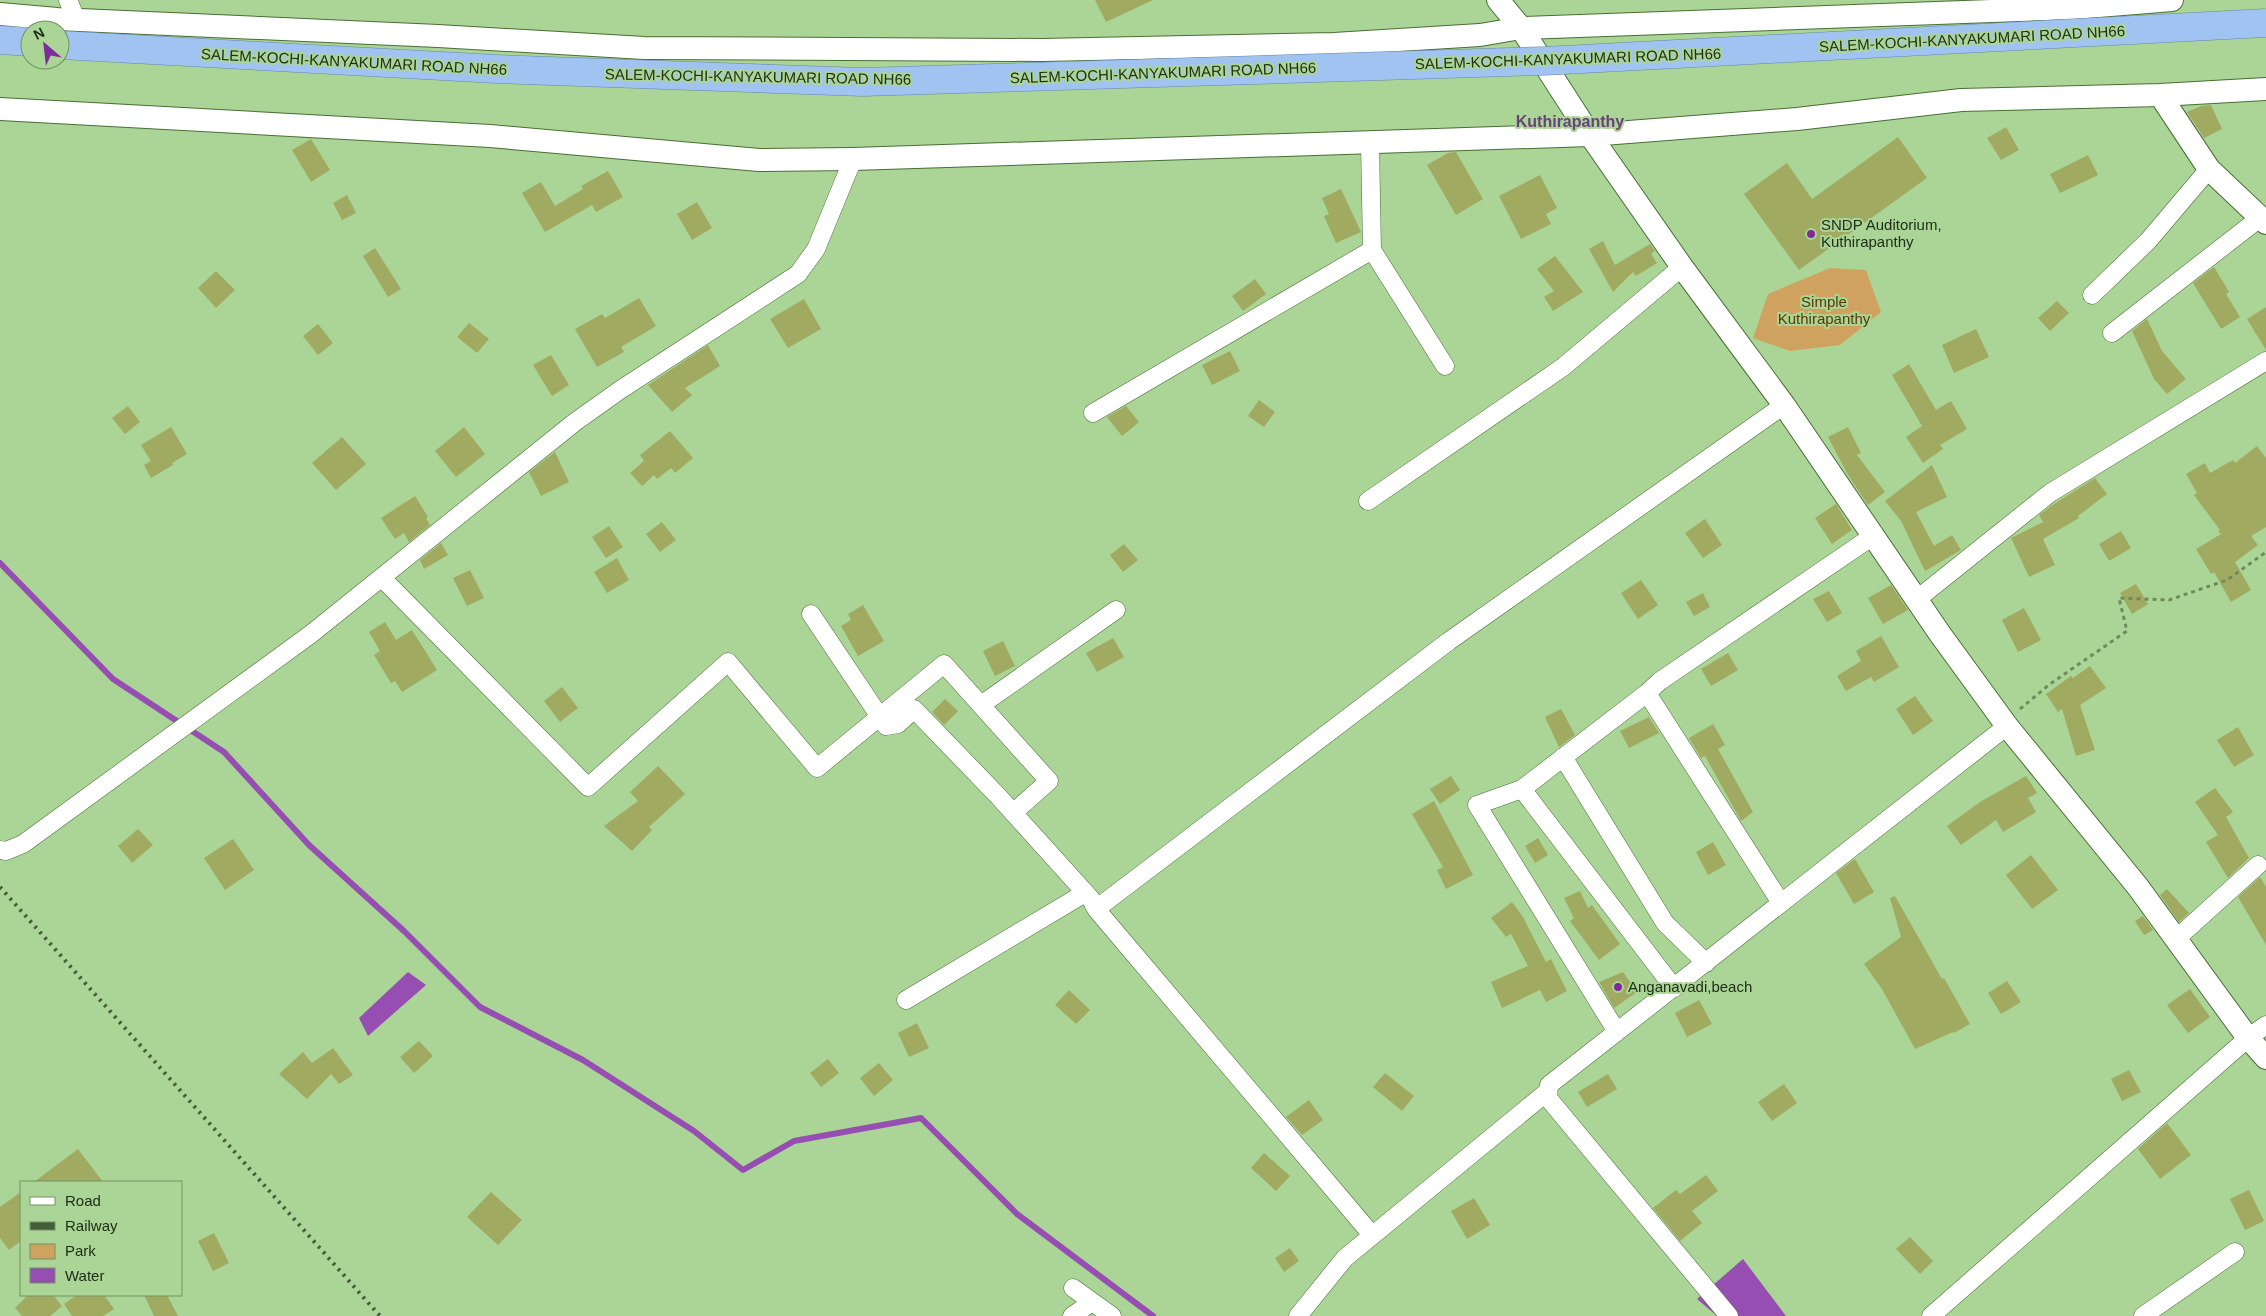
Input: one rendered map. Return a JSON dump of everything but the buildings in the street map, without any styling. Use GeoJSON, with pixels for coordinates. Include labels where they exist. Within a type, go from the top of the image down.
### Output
{"type":"FeatureCollection","features":[{"type":"Feature","properties":{"kind":"highway","name":"SALEM-KOCHI-KANYAKUMARI ROAD NH66"},"geometry":{"type":"LineString","coordinates":[[70,45],[496,69],[864,82],[1544,62],[2266,23]]}},
{"type":"Feature","properties":{"kind":"highway"},"geometry":{"type":"LineString","coordinates":[[0,40],[20,41]]}},
{"type":"Feature","properties":{"kind":"street"},"geometry":{"type":"LineString","coordinates":[[1498,0],[1521,28],[1590,135],[1682,268],[1784,405],[1916,600],[2008,726],[2138,887],[2248,1038],[2266,1058]]}},
{"type":"Feature","properties":{"kind":"street"},"geometry":{"type":"LineString","coordinates":[[0,14],[72,10],[664,48],[1042,50],[1315,45],[1480,35],[1521,28],[2172,0]]}},
{"type":"Feature","properties":{"kind":"street"},"geometry":{"type":"LineString","coordinates":[[0,109],[490,136],[759,160],[853,159],[1590,135],[1797,119],[1961,100],[2160,95],[2266,89]]}},
{"type":"Feature","properties":{"kind":"street"},"geometry":{"type":"LineString","coordinates":[[2112,333],[2263,220],[2209,168],[2160,95]]}},
{"type":"Feature","properties":{"kind":"street"},"geometry":{"type":"LineString","coordinates":[[1370,143],[1372,250],[1445,366]]}},
{"type":"Feature","properties":{"kind":"street"},"geometry":{"type":"LineString","coordinates":[[0,850],[6,851],[23,844],[311,634],[575,422],[620,390],[798,274],[816,249],[853,159]]}},
{"type":"Feature","properties":{"kind":"street"},"geometry":{"type":"LineString","coordinates":[[2092,295],[2148,241],[2209,168]]}},
{"type":"Feature","properties":{"kind":"street"},"geometry":{"type":"LineString","coordinates":[[1094,413],[1372,250]]}},
{"type":"Feature","properties":{"kind":"street"},"geometry":{"type":"LineString","coordinates":[[1368,501],[1563,367],[1682,268]]}},
{"type":"Feature","properties":{"kind":"street"},"geometry":{"type":"LineString","coordinates":[[1916,600],[2050,493],[2266,361]]}},
{"type":"Feature","properties":{"kind":"street"},"geometry":{"type":"LineString","coordinates":[[1096,910],[1449,641],[1784,405]]}},
{"type":"Feature","properties":{"kind":"street"},"geometry":{"type":"LineString","coordinates":[[1617,1032],[1477,805],[1522,789],[1660,681],[1873,536]]}},
{"type":"Feature","properties":{"kind":"street"},"geometry":{"type":"LineString","coordinates":[[382,578],[588,787],[728,662],[817,768],[944,664],[1049,781],[1014,813]]}},
{"type":"Feature","properties":{"kind":"street"},"geometry":{"type":"LineString","coordinates":[[981,705],[1116,610]]}},
{"type":"Feature","properties":{"kind":"street"},"geometry":{"type":"LineString","coordinates":[[811,614],[886,726],[892,727],[898,724],[914,709],[1014,813],[1085,893],[1096,910],[1372,1235]]}},
{"type":"Feature","properties":{"kind":"street"},"geometry":{"type":"LineString","coordinates":[[1647,693],[1782,903]]}},
{"type":"Feature","properties":{"kind":"street"},"geometry":{"type":"LineString","coordinates":[[1729,1316],[1548,1098],[1549,1085],[2008,726]]}},
{"type":"Feature","properties":{"kind":"street"},"geometry":{"type":"LineString","coordinates":[[1563,758],[1665,923],[1706,963]]}},
{"type":"Feature","properties":{"kind":"street"},"geometry":{"type":"LineString","coordinates":[[1522,789],[1674,988]]}},
{"type":"Feature","properties":{"kind":"street"},"geometry":{"type":"LineString","coordinates":[[2176,938],[2258,865]]}},
{"type":"Feature","properties":{"kind":"street"},"geometry":{"type":"LineString","coordinates":[[906,1000],[1085,893]]}},
{"type":"Feature","properties":{"kind":"street"},"geometry":{"type":"LineString","coordinates":[[1931,1316],[2248,1038],[2266,1025]]}},
{"type":"Feature","properties":{"kind":"street"},"geometry":{"type":"LineString","coordinates":[[1298,1316],[1344,1258],[1547,1092]]}},
{"type":"Feature","properties":{"kind":"street"},"geometry":{"type":"LineString","coordinates":[[2143,1316],[2235,1252]]}},
{"type":"Feature","properties":{"kind":"street"},"geometry":{"type":"LineString","coordinates":[[1073,1288],[1112,1316]]}},
{"type":"Feature","properties":{"kind":"street"},"geometry":{"type":"LineString","coordinates":[[1072,1316],[1092,1302]]}},
{"type":"Feature","properties":{"kind":"path"},"geometry":{"type":"LineString","coordinates":[[2008,726],[2024,704],[2127,631],[2119,598],[2169,600],[2227,580],[2266,552]]}},
{"type":"Feature","properties":{"kind":"green space","name":"Simple Kuthirapanthy"},"geometry":{"type":"Polygon","coordinates":[[[1830,268],[1866,270],[1881,312],[1840,345],[1790,351],[1753,338],[1768,294],[1830,268]]]}},
{"type":"Feature","properties":{"kind":"water"},"geometry":{"type":"Polygon","coordinates":[[[408,972],[426,985],[368,1036],[359,1018],[408,972]]]}},
{"type":"Feature","properties":{"kind":"water"},"geometry":{"type":"Polygon","coordinates":[[[1743,1259],[1786,1316],[1717,1316],[1697,1299],[1743,1259]]]}},
{"type":"Feature","properties":{"kind":"waterway"},"geometry":{"type":"LineString","coordinates":[[0,563],[113,679],[224,752],[309,845],[404,931],[480,1007],[583,1060],[694,1131],[743,1170],[794,1141],[921,1118],[1017,1214],[1153,1316]]}},
{"type":"Feature","properties":{"kind":"railway"},"geometry":{"type":"LineString","coordinates":[[0,887],[380,1316]]}},
{"type":"Feature","properties":{"kind":"place","name":"SNDP Auditorium, Kuthirapanthy"},"geometry":{"type":"Point","coordinates":[1811,234]}},
{"type":"Feature","properties":{"kind":"place","name":"Anganavadi,beach"},"geometry":{"type":"Point","coordinates":[1618,987]}},
{"type":"Feature","properties":{"kind":"district","name":"Kuthirapanthy"},"geometry":{"type":"Point","coordinates":[1570,121]}}]}
